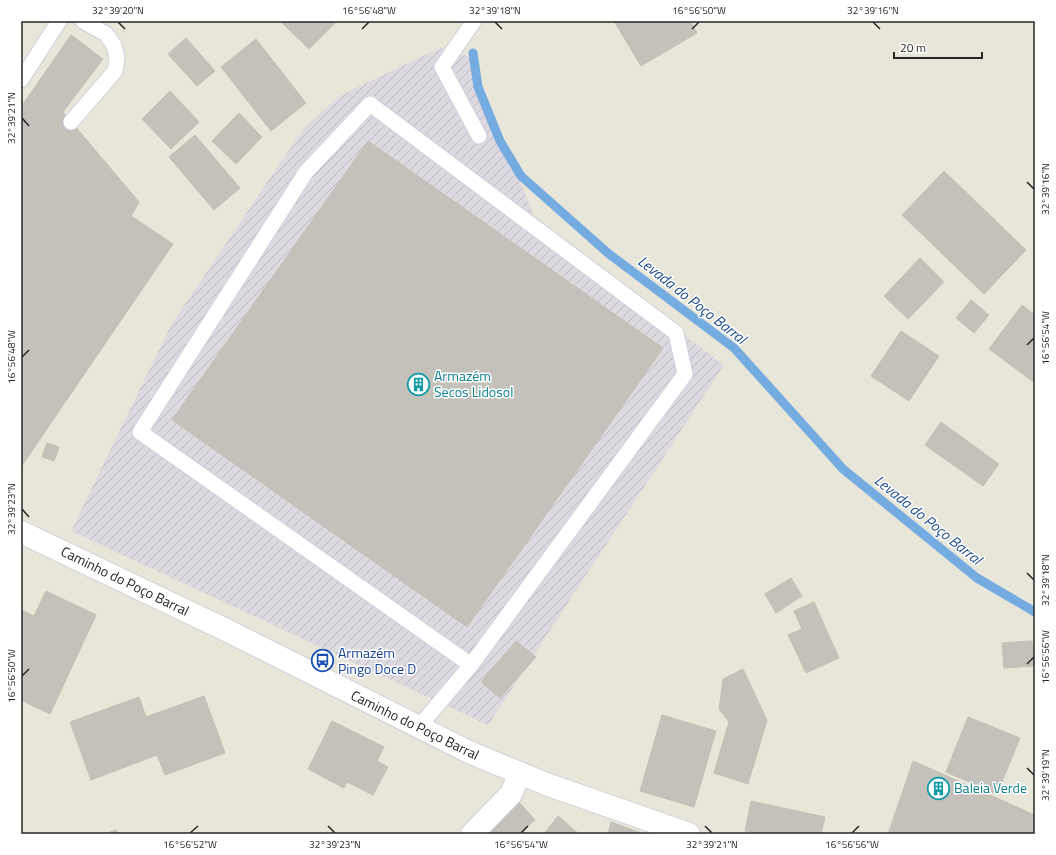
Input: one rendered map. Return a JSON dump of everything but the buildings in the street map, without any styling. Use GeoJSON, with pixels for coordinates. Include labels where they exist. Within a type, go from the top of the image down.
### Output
{"type":"FeatureCollection","features":[{"type":"Feature","properties":{"kind":"street","name":"Caminho do Poço Barral"},"geometry":{"type":"LineString","coordinates":[[21,532],[224,629],[418,728],[469,752],[520,773],[689,834]]}},
{"type":"Feature","properties":{"kind":"street"},"geometry":{"type":"LineString","coordinates":[[472,834],[511,794],[520,773]]}},
{"type":"Feature","properties":{"kind":"lane"},"geometry":{"type":"LineString","coordinates":[[21,80],[59,21]]}},
{"type":"Feature","properties":{"kind":"lane"},"geometry":{"type":"LineString","coordinates":[[71,122],[115,71],[117,58],[114,45],[106,34],[83,21]]}},
{"type":"Feature","properties":{"kind":"lane"},"geometry":{"type":"LineString","coordinates":[[474,21],[442,67],[479,136]]}},
{"type":"Feature","properties":{"kind":"lane"},"geometry":{"type":"LineString","coordinates":[[418,728],[471,665],[685,374],[676,333],[370,104],[306,172],[140,432],[471,665]]}},
{"type":"Feature","properties":{"kind":"shaded area"},"geometry":{"type":"Polygon","coordinates":[[[440,48],[471,57],[538,226],[724,365],[488,725],[71,531],[171,325],[304,128],[341,95],[440,48]]]}},
{"type":"Feature","properties":{"kind":"waterway","name":"Levada do Poço Barral"},"geometry":{"type":"LineString","coordinates":[[473,53],[478,87],[500,141],[521,176],[609,254],[734,348],[843,469],[977,578],[1035,612]]}},
{"type":"Feature","properties":{"kind":"place","name":"Armazém Secos Lidosol"},"geometry":{"type":"Point","coordinates":[418,384]}},
{"type":"Feature","properties":{"kind":"place","name":"Armazém Pingo Doce D"},"geometry":{"type":"Point","coordinates":[323,661]}},
{"type":"Feature","properties":{"kind":"place","name":"Baleia Verde"},"geometry":{"type":"Point","coordinates":[939,788]}}]}
